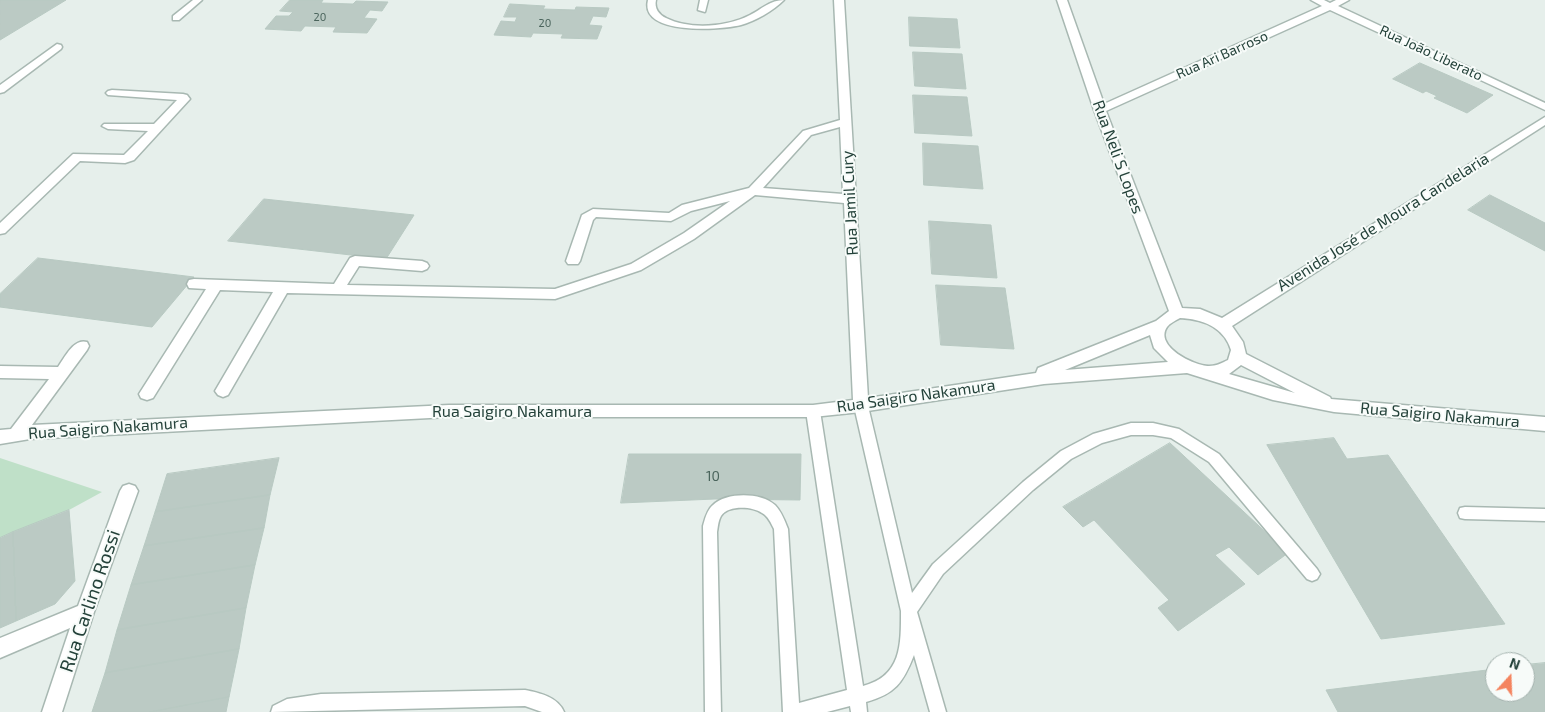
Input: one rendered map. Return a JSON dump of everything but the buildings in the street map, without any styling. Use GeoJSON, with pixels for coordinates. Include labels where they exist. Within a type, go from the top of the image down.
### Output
{"type":"FeatureCollection","features":[{"type":"Feature","properties":{"kind":"street","name":"Rua Jamil Cury"},"geometry":{"type":"LineString","coordinates":[[839,0],[861,406]]}},
{"type":"Feature","properties":{"kind":"street","name":"Rua Neli S Lopes"},"geometry":{"type":"LineString","coordinates":[[1062,0],[1100,110],[1177,313]]}},
{"type":"Feature","properties":{"kind":"street","name":"Rua João Liberato"},"geometry":{"type":"LineString","coordinates":[[1316,0],[1545,107]]}},
{"type":"Feature","properties":{"kind":"street","name":"Rua Ari Barroso"},"geometry":{"type":"LineString","coordinates":[[1100,110],[1344,0]]}},
{"type":"Feature","properties":{"kind":"street"},"geometry":{"type":"LineString","coordinates":[[0,90],[57,46]]}},
{"type":"Feature","properties":{"kind":"street"},"geometry":{"type":"LineString","coordinates":[[0,230],[72,160],[80,157],[125,159],[130,157],[184,102],[183,97],[112,93]]}},
{"type":"Feature","properties":{"kind":"street","name":"Avenida José de Moura Candelaria"},"geometry":{"type":"LineString","coordinates":[[1222,324],[1545,120]]}},
{"type":"Feature","properties":{"kind":"street"},"geometry":{"type":"LineString","coordinates":[[194,284],[555,294],[636,267],[689,236],[753,191],[807,133],[846,122]]}},
{"type":"Feature","properties":{"kind":"street"},"geometry":{"type":"LineString","coordinates":[[108,126],[158,128]]}},
{"type":"Feature","properties":{"kind":"street"},"geometry":{"type":"LineString","coordinates":[[573,260],[587,218],[593,213],[671,217],[686,208],[753,191],[850,199]]}},
{"type":"Feature","properties":{"kind":"street"},"geometry":{"type":"LineString","coordinates":[[338,289],[354,261],[422,266]]}},
{"type":"Feature","properties":{"kind":"street"},"geometry":{"type":"LineString","coordinates":[[147,394],[216,284]]}},
{"type":"Feature","properties":{"kind":"street"},"geometry":{"type":"LineString","coordinates":[[223,391],[283,287]]}},
{"type":"Feature","properties":{"kind":"street"},"geometry":{"type":"LineString","coordinates":[[1177,313],[1192,313],[1222,324],[1233,335],[1239,347],[1238,358],[1232,366],[1220,372],[1204,372],[1187,367],[1172,359],[1162,348],[1157,337],[1158,326],[1165,318],[1177,313]]}},
{"type":"Feature","properties":{"kind":"street","name":"Rua Saigiro Nakamura"},"geometry":{"type":"LineString","coordinates":[[1023,380],[1158,326]]}},
{"type":"Feature","properties":{"kind":"street"},"geometry":{"type":"LineString","coordinates":[[8,435],[62,373],[82,346]]}},
{"type":"Feature","properties":{"kind":"street","name":"Rua Saigiro Nakamura"},"geometry":{"type":"LineString","coordinates":[[1238,358],[1334,406]]}},
{"type":"Feature","properties":{"kind":"street","name":"Rua Saigiro Nakamura"},"geometry":{"type":"LineString","coordinates":[[8,435],[231,420],[449,411],[814,411],[861,406],[1072,374],[1187,367]]}},
{"type":"Feature","properties":{"kind":"street"},"geometry":{"type":"LineString","coordinates":[[0,372],[62,373]]}},
{"type":"Feature","properties":{"kind":"street","name":"Rua Saigiro Nakamura"},"geometry":{"type":"LineString","coordinates":[[1204,372],[1301,401],[1334,406],[1545,424]]}},
{"type":"Feature","properties":{"kind":"street","name":"Rua Carlino Rossi"},"geometry":{"type":"LineString","coordinates":[[52,712],[84,612],[129,491]]}},
{"type":"Feature","properties":{"kind":"street"},"geometry":{"type":"LineString","coordinates":[[0,648],[84,612]]}},
{"type":"Feature","properties":{"kind":"lane"},"geometry":{"type":"LineString","coordinates":[[176,18],[198,0]]}},
{"type":"Feature","properties":{"kind":"lane"},"geometry":{"type":"LineString","coordinates":[[652,0],[651,4],[656,16],[664,21],[685,26],[705,27],[723,26],[740,22],[760,14],[780,0]]}},
{"type":"Feature","properties":{"kind":"lane"},"geometry":{"type":"LineString","coordinates":[[702,10],[704,0]]}},
{"type":"Feature","properties":{"kind":"lane"},"geometry":{"type":"LineString","coordinates":[[861,406],[910,611],[938,712]]}},
{"type":"Feature","properties":{"kind":"lane"},"geometry":{"type":"LineString","coordinates":[[814,411],[859,712]]}},
{"type":"Feature","properties":{"kind":"lane"},"geometry":{"type":"LineString","coordinates":[[795,712],[882,688],[900,669],[909,646],[910,611],[938,569],[1028,486],[1066,456],[1098,438],[1131,429],[1153,429],[1174,433],[1214,458],[1312,574]]}},
{"type":"Feature","properties":{"kind":"lane"},"geometry":{"type":"LineString","coordinates":[[713,712],[710,532],[712,518],[718,509],[727,505],[742,503],[756,504],[770,510],[781,529],[791,712]]}},
{"type":"Feature","properties":{"kind":"lane"},"geometry":{"type":"LineString","coordinates":[[1465,513],[1545,515]]}},
{"type":"Feature","properties":{"kind":"lane"},"geometry":{"type":"LineString","coordinates":[[279,712],[288,707],[322,702],[525,698],[542,702],[556,712]]}},
{"type":"Feature","properties":{"kind":"green space"},"geometry":{"type":"Polygon","coordinates":[[[0,458],[102,492],[69,510],[0,538],[0,458]]]}}]}
